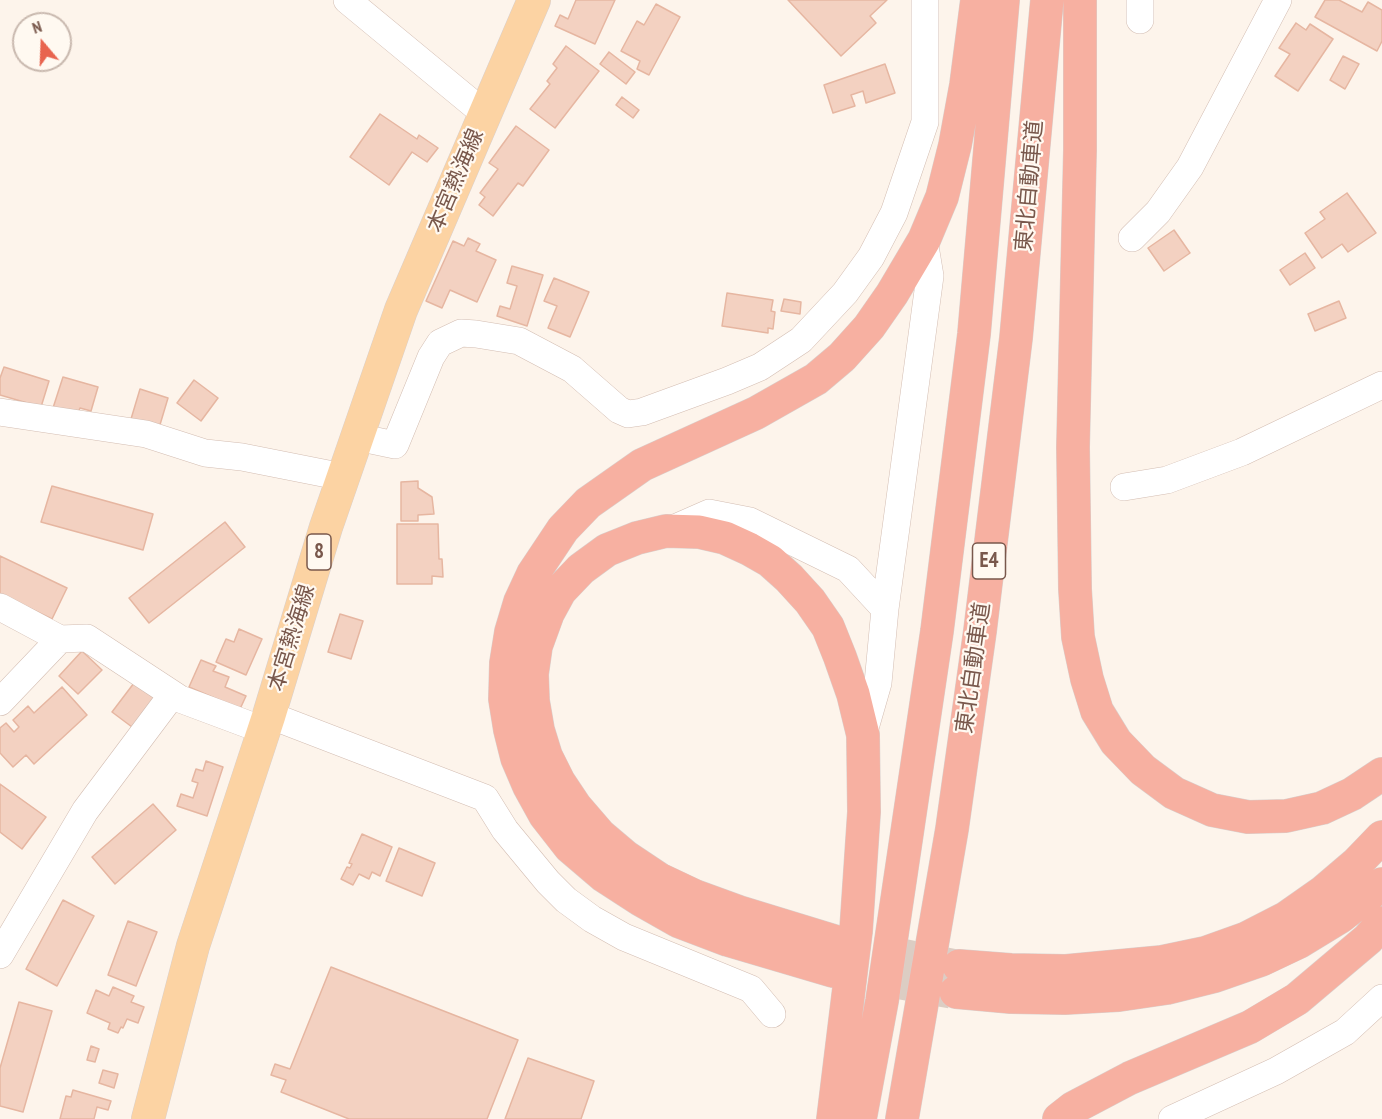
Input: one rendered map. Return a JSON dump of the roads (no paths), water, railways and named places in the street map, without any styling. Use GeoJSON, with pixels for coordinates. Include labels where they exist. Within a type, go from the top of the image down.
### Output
{"type":"FeatureCollection","features":[{"type":"Feature","properties":{"kind":"highway"},"geometry":{"type":"LineString","coordinates":[[833,1119],[856,931],[864,812],[863,735],[853,694],[828,627],[810,601],[770,561],[725,538],[699,532],[666,531],[637,538],[607,550],[580,569],[560,591],[548,613],[536,646],[532,674],[533,701],[538,730],[546,756],[559,782],[575,806],[600,835],[626,857],[659,879],[695,896],[739,912],[835,957],[728,939],[678,921],[604,876],[570,847],[545,815],[529,786],[518,758],[505,699],[506,663],[511,632],[520,602],[533,574],[563,529],[588,503],[642,465],[756,413],[816,379],[842,357],[869,327],[892,294],[924,240],[942,197],[955,145],[966,85],[977,0]]}},
{"type":"Feature","properties":{"kind":"highway","name":"東北自動車道"},"geometry":{"type":"LineString","coordinates":[[860,1119],[884,990],[937,632],[974,334],[1003,0]]}},
{"type":"Feature","properties":{"kind":"highway","name":"東北自動車道"},"geometry":{"type":"LineString","coordinates":[[902,1119],[952,829],[980,631],[1016,338],[1047,0]]}},
{"type":"Feature","properties":{"kind":"highway"},"geometry":{"type":"LineString","coordinates":[[1080,0],[1080,150],[1073,447],[1075,590],[1078,637],[1097,711],[1116,742],[1143,771],[1174,793],[1212,810],[1248,817],[1286,816],[1322,808],[1352,794],[1382,774]]}},
{"type":"Feature","properties":{"kind":"highway"},"geometry":{"type":"LineString","coordinates":[[1382,837],[1357,863],[1323,892],[1286,918],[1247,938],[1205,952],[1161,962],[1066,971],[1011,970],[958,979],[1011,998],[1119,996],[1167,988],[1215,976],[1261,960],[1299,942],[1340,917],[1382,884]]}},
{"type":"Feature","properties":{"kind":"highway"},"geometry":{"type":"LineString","coordinates":[[1059,1119],[1073,1108],[1130,1078],[1250,1027],[1298,999],[1368,939],[1382,924]]}},
{"type":"Feature","properties":{"kind":"main road","name":"本宮熱海線"},"geometry":{"type":"LineString","coordinates":[[147,1119],[193,946],[357,437],[401,309],[534,0]]}},
{"type":"Feature","properties":{"kind":"street"},"geometry":{"type":"LineString","coordinates":[[347,0],[485,114]]}},
{"type":"Feature","properties":{"kind":"street"},"geometry":{"type":"LineString","coordinates":[[357,437],[395,445],[431,357],[440,343],[461,333],[519,342],[572,369],[619,410],[628,414],[642,412],[760,367],[801,340],[845,294],[871,257],[894,213],[925,122],[925,0]]}},
{"type":"Feature","properties":{"kind":"street"},"geometry":{"type":"LineString","coordinates":[[1132,238],[1158,212],[1190,167],[1278,0]]}},
{"type":"Feature","properties":{"kind":"street"},"geometry":{"type":"LineString","coordinates":[[863,735],[878,683],[885,609],[930,276],[924,240]]}},
{"type":"Feature","properties":{"kind":"street"},"geometry":{"type":"LineString","coordinates":[[1124,487],[1167,480],[1242,452],[1382,385]]}},
{"type":"Feature","properties":{"kind":"street"},"geometry":{"type":"LineString","coordinates":[[0,412],[147,434],[205,453],[242,457],[344,477]]}},
{"type":"Feature","properties":{"kind":"street"},"geometry":{"type":"LineString","coordinates":[[666,531],[708,513],[750,521],[848,569],[885,609]]}},
{"type":"Feature","properties":{"kind":"street"},"geometry":{"type":"LineString","coordinates":[[0,607],[60,639],[87,638],[172,695],[266,723],[485,798],[505,830],[566,900],[592,919],[624,937],[751,989],[772,1014]]}},
{"type":"Feature","properties":{"kind":"street"},"geometry":{"type":"LineString","coordinates":[[0,702],[60,639]]}},
{"type":"Feature","properties":{"kind":"street"},"geometry":{"type":"LineString","coordinates":[[0,955],[85,812],[172,695]]}},
{"type":"Feature","properties":{"kind":"street"},"geometry":{"type":"LineString","coordinates":[[1172,1119],[1276,1071],[1345,1032],[1382,998]]}},
{"type":"Feature","properties":{"kind":"tunnel"},"geometry":{"type":"LineString","coordinates":[[837,942],[956,966]]}},
{"type":"Feature","properties":{"kind":"tunnel"},"geometry":{"type":"LineString","coordinates":[[833,971],[951,992]]}}]}
